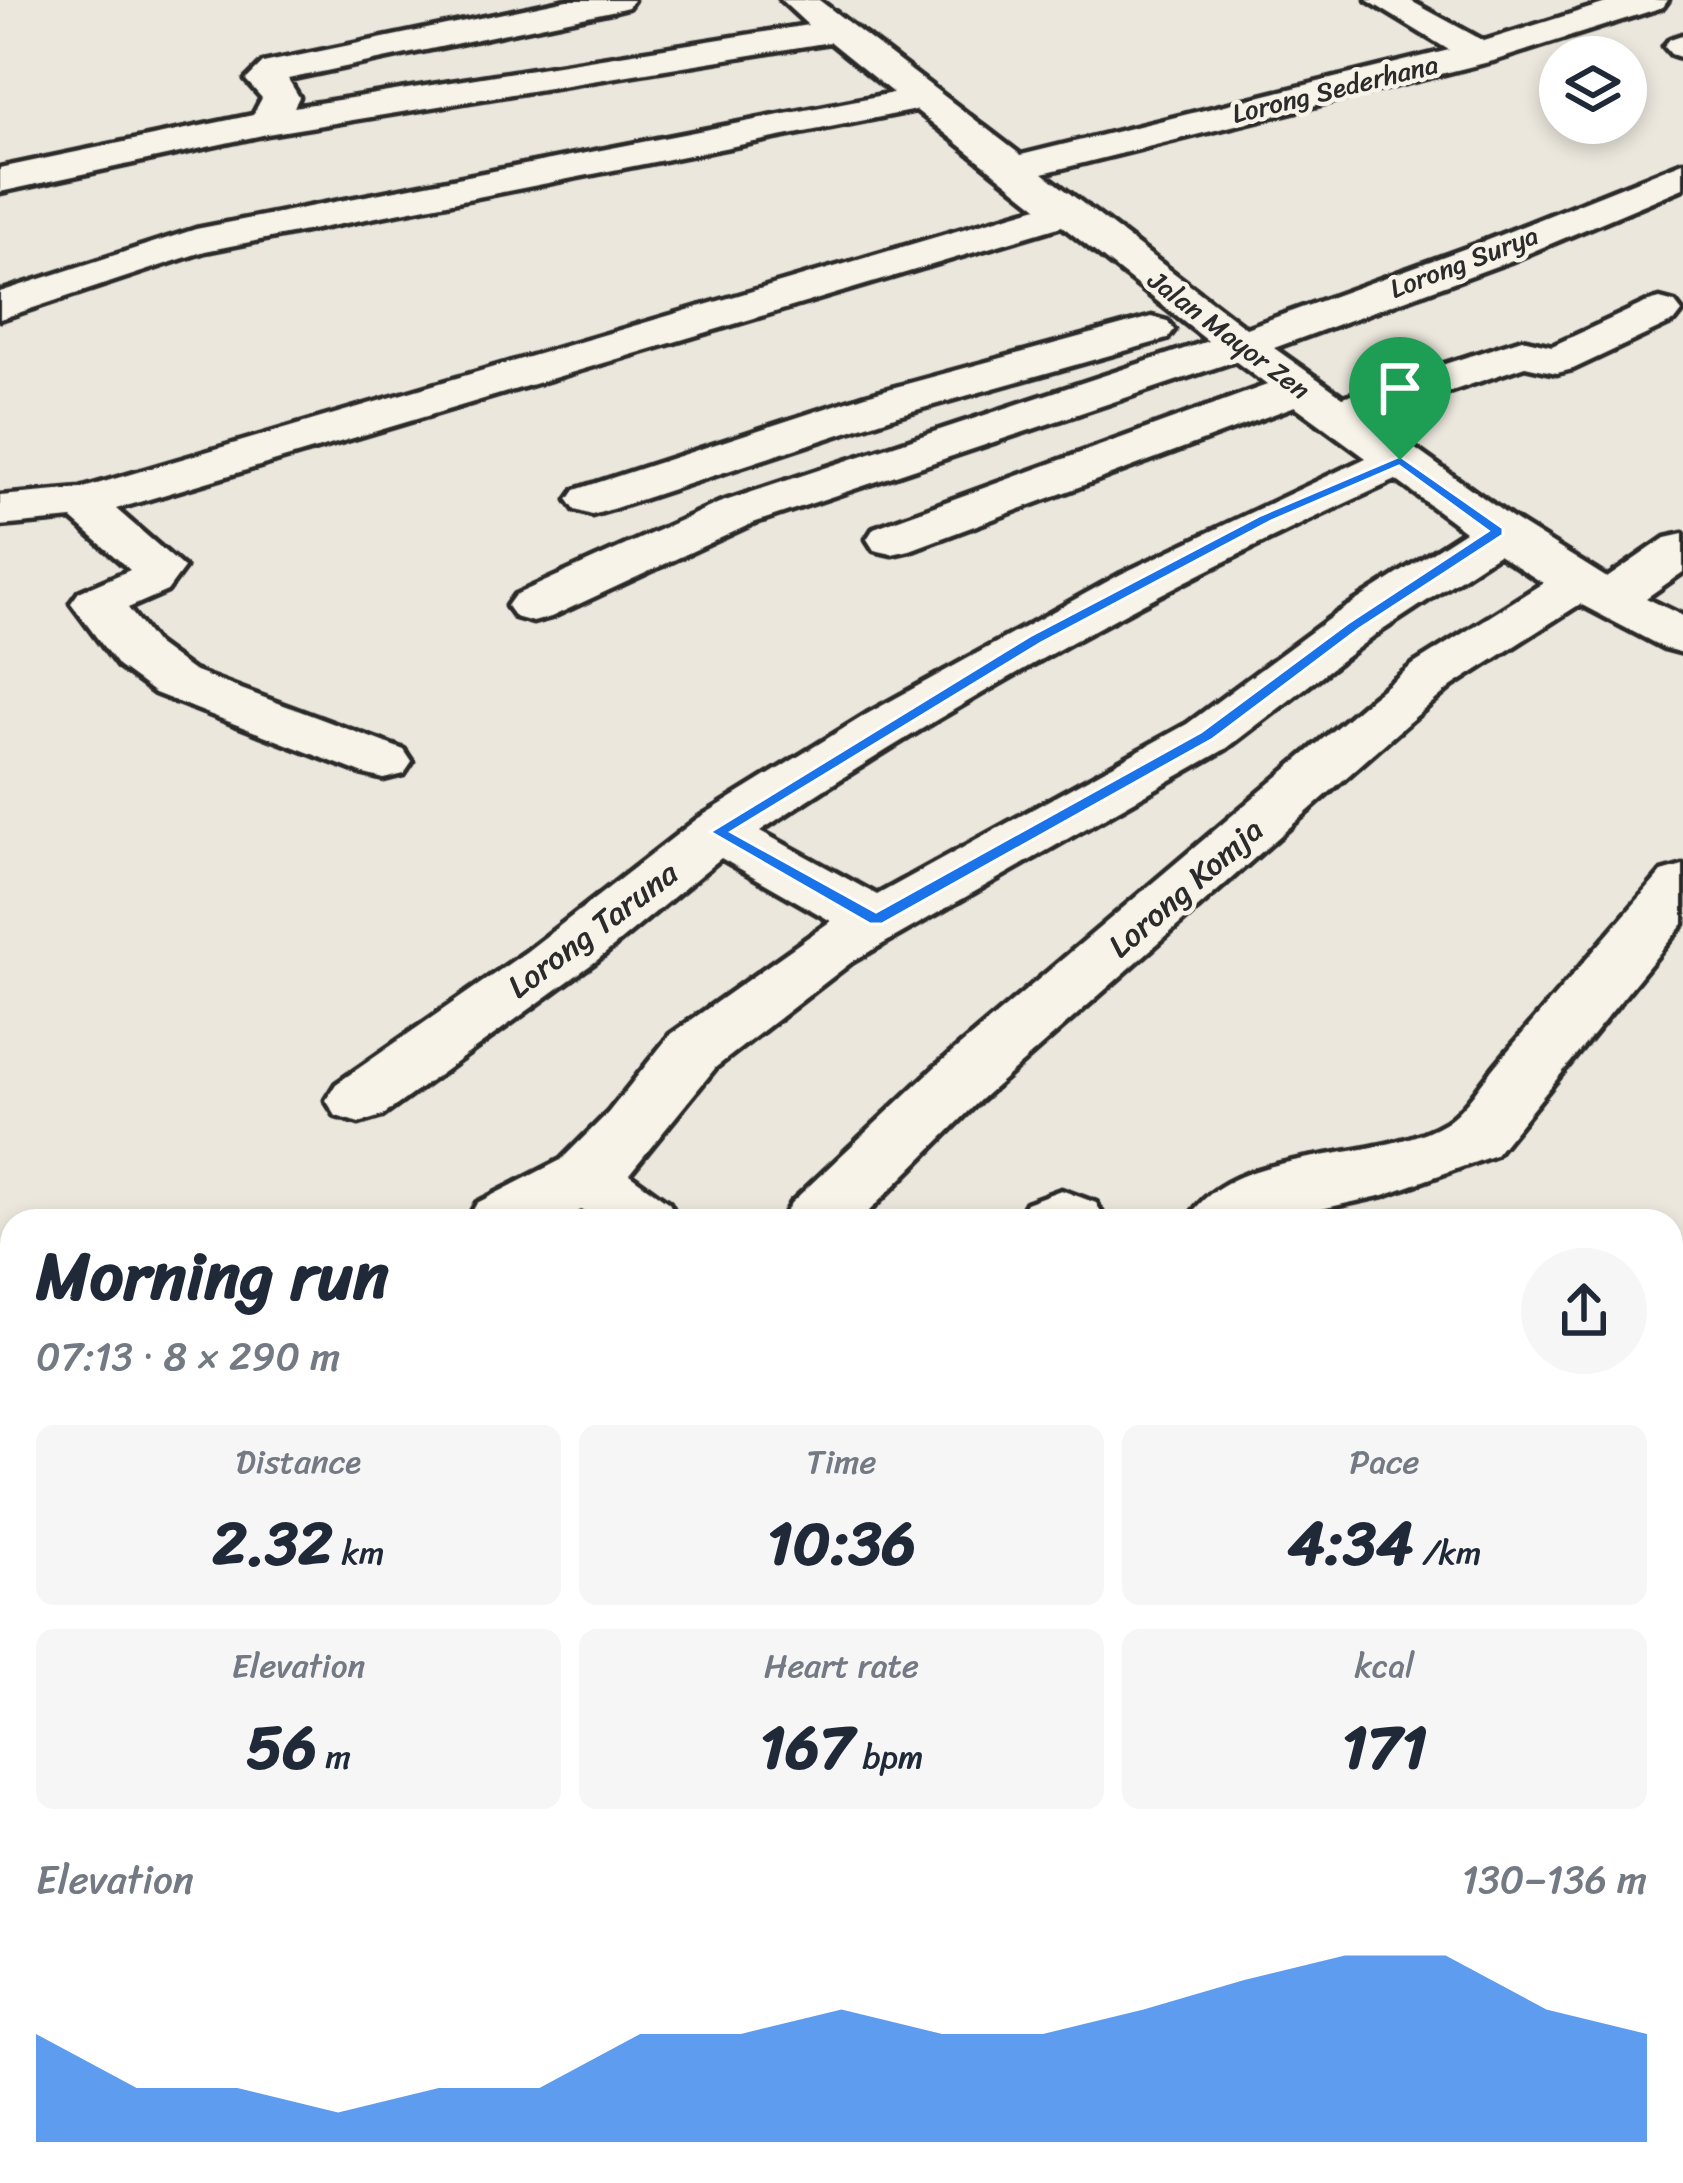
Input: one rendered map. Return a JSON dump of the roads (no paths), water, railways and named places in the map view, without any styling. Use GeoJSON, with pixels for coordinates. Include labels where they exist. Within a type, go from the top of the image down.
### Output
{"type":"FeatureCollection","features":[{"type":"Feature","properties":{"kind":"street"},"geometry":{"type":"LineString","coordinates":[[267,122],[280,98],[264,80],[276,71],[616,0]]}},
{"type":"Feature","properties":{"kind":"street","name":"Jalan Mayor Zen"},"geometry":{"type":"LineString","coordinates":[[798,0],[1202,316],[1498,532],[1683,637]]}},
{"type":"Feature","properties":{"kind":"street"},"geometry":{"type":"LineString","coordinates":[[1384,0],[1480,53]]}},
{"type":"Feature","properties":{"kind":"street","name":"Lorong Sederhana"},"geometry":{"type":"LineString","coordinates":[[1016,168],[1480,53],[1651,0]]}},
{"type":"Feature","properties":{"kind":"street"},"geometry":{"type":"LineString","coordinates":[[0,180],[267,122],[840,30]]}},
{"type":"Feature","properties":{"kind":"street"},"geometry":{"type":"LineString","coordinates":[[0,306],[196,241],[927,97]]}},
{"type":"Feature","properties":{"kind":"street"},"geometry":{"type":"LineString","coordinates":[[142,149],[196,241]]}},
{"type":"Feature","properties":{"kind":"street","name":"Lorong Surya"},"geometry":{"type":"LineString","coordinates":[[533,605],[736,513],[1243,344],[1495,252],[1683,175]]}},
{"type":"Feature","properties":{"kind":"street"},"geometry":{"type":"LineString","coordinates":[[0,512],[84,502],[1069,211]]}},
{"type":"Feature","properties":{"kind":"street"},"geometry":{"type":"LineString","coordinates":[[892,539],[1318,401],[1522,352],[1557,360],[1660,312]]}},
{"type":"Feature","properties":{"kind":"street"},"geometry":{"type":"LineString","coordinates":[[592,500],[882,406],[1202,316]]}},
{"type":"Feature","properties":{"kind":"street","name":"Lorong Taruna"},"geometry":{"type":"LineString","coordinates":[[359,1100],[574,948],[718,832],[1035,639],[1266,518],[1400,460]]}},
{"type":"Feature","properties":{"kind":"street"},"geometry":{"type":"LineString","coordinates":[[84,502],[102,523],[159,568],[149,580],[97,602],[137,655],[174,682],[384,762]]}},
{"type":"Feature","properties":{"kind":"street"},"geometry":{"type":"LineString","coordinates":[[525,1209],[585,1178],[632,1130],[693,1052],[830,947],[1207,736],[1353,626],[1498,532]]}},
{"type":"Feature","properties":{"kind":"street","name":"Lorong Komja"},"geometry":{"type":"LineString","coordinates":[[828,1209],[957,1084],[1433,675],[1683,549]]}},
{"type":"Feature","properties":{"kind":"street"},"geometry":{"type":"LineString","coordinates":[[718,832],[876,920]]}},
{"type":"Feature","properties":{"kind":"street"},"geometry":{"type":"LineString","coordinates":[[1238,1209],[1253,1198],[1384,1170],[1471,1138],[1683,885]]}},
{"type":"Feature","properties":{"kind":"street"},"geometry":{"type":"LineString","coordinates":[[585,1178],[628,1209]]}}]}
